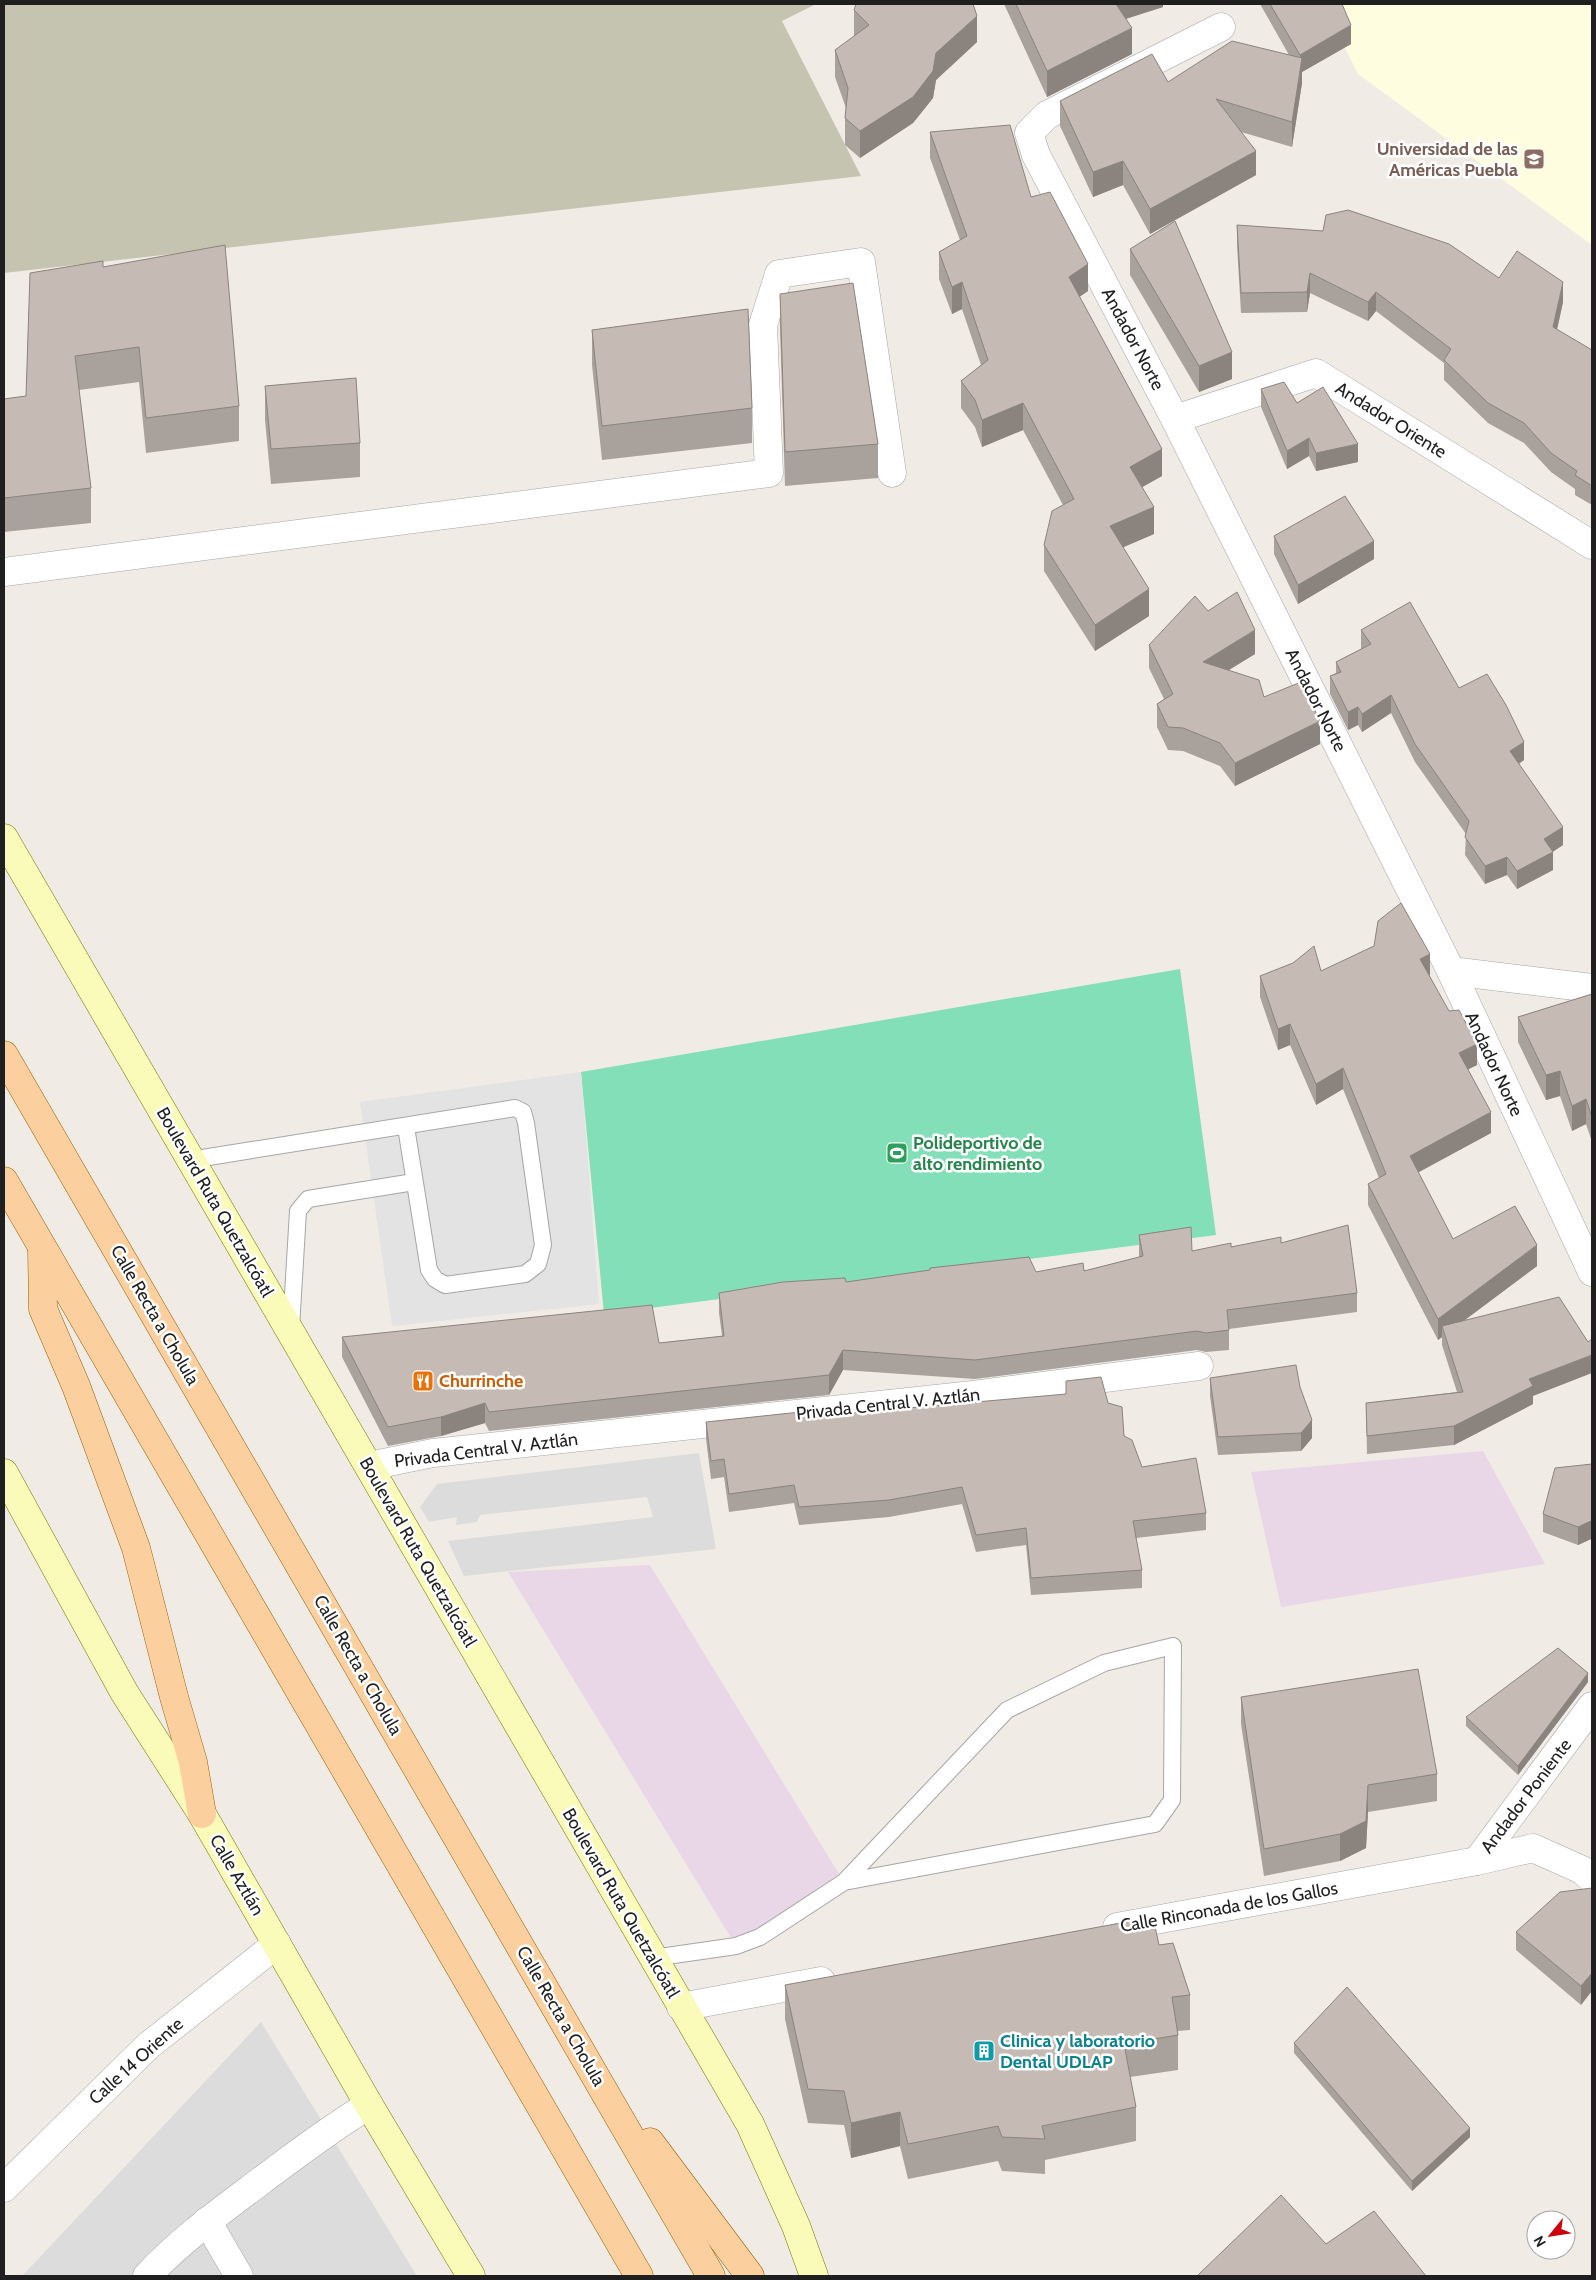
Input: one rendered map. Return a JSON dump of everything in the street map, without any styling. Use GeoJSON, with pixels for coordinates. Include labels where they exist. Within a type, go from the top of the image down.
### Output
{"type":"FeatureCollection","features":[{"type":"Feature","properties":{"kind":"main road","name":"Boulevard Ruta Quetzalcóatl"},"geometry":{"type":"LineString","coordinates":[[4,838],[750,2124],[793,2218],[814,2276]]}},
{"type":"Feature","properties":{"kind":"main road","name":"Calle Recta a Cholula"},"geometry":{"type":"LineString","coordinates":[[4,1055],[598,2079],[710,2276]]}},
{"type":"Feature","properties":{"kind":"main road"},"geometry":{"type":"LineString","coordinates":[[4,1181],[639,2276]]}},
{"type":"Feature","properties":{"kind":"main road"},"geometry":{"type":"LineString","coordinates":[[42,1246],[43,1309],[76,1386],[136,1548],[193,1762],[202,1814]]}},
{"type":"Feature","properties":{"kind":"main road","name":"Calle Aztlán"},"geometry":{"type":"LineString","coordinates":[[4,1473],[124,1692],[202,1814],[369,2105],[471,2276]]}},
{"type":"Feature","properties":{"kind":"main road"},"geometry":{"type":"LineString","coordinates":[[598,2079],[668,2165],[750,2276]]}},
{"type":"Feature","properties":{"kind":"street","name":"Andador Norte"},"geometry":{"type":"LineString","coordinates":[[1221,27],[1047,115],[1029,133],[1036,154],[1175,419],[1451,971],[1592,1272]]}},
{"type":"Feature","properties":{"kind":"street"},"geometry":{"type":"LineString","coordinates":[[4,572],[769,473],[762,325],[780,274],[861,262],[892,473]]}},
{"type":"Feature","properties":{"kind":"street","name":"Andador Oriente"},"geometry":{"type":"LineString","coordinates":[[1175,419],[1316,373],[1592,545]]}},
{"type":"Feature","properties":{"kind":"street"},"geometry":{"type":"LineString","coordinates":[[1451,971],[1592,988]]}},
{"type":"Feature","properties":{"kind":"street","name":"Privada Central V. Aztlán"},"geometry":{"type":"LineString","coordinates":[[368,1466],[433,1453],[973,1396],[1199,1366]]}},
{"type":"Feature","properties":{"kind":"street","name":"Andador Poniente"},"geometry":{"type":"LineString","coordinates":[[1477,1861],[1592,1706]]}},
{"type":"Feature","properties":{"kind":"street","name":"Calle Rinconada de los Gallos"},"geometry":{"type":"LineString","coordinates":[[1096,1931],[1477,1861],[1533,1848],[1582,1870],[1592,1879]]}},
{"type":"Feature","properties":{"kind":"street","name":"Calle 14 Oriente"},"geometry":{"type":"LineString","coordinates":[[4,2188],[148,2046],[277,1944]]}},
{"type":"Feature","properties":{"kind":"street"},"geometry":{"type":"LineString","coordinates":[[681,2007],[842,1977]]}},
{"type":"Feature","properties":{"kind":"street"},"geometry":{"type":"LineString","coordinates":[[147,2276],[173,2248],[207,2221],[331,2129],[369,2105]]}},
{"type":"Feature","properties":{"kind":"street"},"geometry":{"type":"LineString","coordinates":[[207,2221],[239,2276]]}},
{"type":"Feature","properties":{"kind":"lane"},"geometry":{"type":"LineString","coordinates":[[190,1160],[406,1127],[515,1108],[523,1112],[543,1245],[538,1264],[525,1274],[445,1285],[435,1279],[429,1270],[406,1127]]}},
{"type":"Feature","properties":{"kind":"lane"},"geometry":{"type":"LineString","coordinates":[[291,1333],[298,1211],[308,1199],[414,1182]]}},
{"type":"Feature","properties":{"kind":"lane"},"geometry":{"type":"LineString","coordinates":[[654,1958],[736,1946],[760,1938],[844,1882],[1007,1710],[1104,1663],[1173,1646],[1172,1800],[1155,1824],[844,1882]]}},
{"type":"Feature","properties":{"kind":"shaded area"},"geometry":{"type":"Polygon","coordinates":[[[4,4],[816,4],[782,21],[861,176],[4,273],[4,4]]]}},
{"type":"Feature","properties":{"kind":"shaded area","name":"Universidad de las Américas Puebla"},"geometry":{"type":"Polygon","coordinates":[[[1323,4],[1592,4],[1592,245],[1358,74],[1323,4]]]}},
{"type":"Feature","properties":{"kind":"shaded area"},"geometry":{"type":"Polygon","coordinates":[[[581,1072],[599,1304],[392,1326],[360,1102],[581,1072]]]}},
{"type":"Feature","properties":{"kind":"shaded area"},"geometry":{"type":"Polygon","coordinates":[[[1483,1451],[1545,1564],[1281,1607],[1251,1472],[1483,1451]]]}},
{"type":"Feature","properties":{"kind":"shaded area"},"geometry":{"type":"Polygon","coordinates":[[[699,1453],[716,1549],[464,1576],[448,1541],[653,1517],[647,1497],[480,1515],[477,1522],[456,1525],[457,1517],[429,1522],[420,1507],[437,1484],[699,1453]]]}},
{"type":"Feature","properties":{"kind":"shaded area"},"geometry":{"type":"Polygon","coordinates":[[[650,1565],[844,1882],[736,1946],[508,1572],[650,1565]]]}},
{"type":"Feature","properties":{"kind":"shaded area"},"geometry":{"type":"Polygon","coordinates":[[[261,2022],[417,2276],[22,2276],[261,2022]]]}},
{"type":"Feature","properties":{"kind":"green space","name":"Polideportivo de alto rendimiento"},"geometry":{"type":"Polygon","coordinates":[[[1180,969],[1216,1235],[604,1314],[581,1072],[1180,969]]]}},
{"type":"Feature","properties":{"kind":"building"},"geometry":{"type":"Polygon","coordinates":[[[856,4],[973,4],[977,16],[936,53],[933,71],[913,97],[860,131],[845,118],[848,88],[835,50],[869,25],[854,10],[856,4]]]}},
{"type":"Feature","properties":{"kind":"building"},"geometry":{"type":"Polygon","coordinates":[[[1016,4],[1116,4],[1132,28],[1047,71],[1016,4]]]}},
{"type":"Feature","properties":{"kind":"building"},"geometry":{"type":"Polygon","coordinates":[[[1270,4],[1342,4],[1351,25],[1300,55],[1270,4]]]}},
{"type":"Feature","properties":{"kind":"building"},"geometry":{"type":"Polygon","coordinates":[[[1232,41],[1302,58],[1292,122],[1216,99],[1256,151],[1150,209],[1123,161],[1093,172],[1060,101],[1152,54],[1168,82],[1232,41]]]}},
{"type":"Feature","properties":{"kind":"building"},"geometry":{"type":"Polygon","coordinates":[[[1010,125],[1031,197],[1050,192],[1088,264],[1069,277],[1162,449],[1130,467],[1154,507],[1110,526],[1149,589],[1095,625],[1044,545],[1052,511],[1074,499],[1023,403],[982,420],[975,400],[961,381],[988,360],[962,282],[952,287],[939,252],[967,236],[930,132],[1010,125]]]}},
{"type":"Feature","properties":{"kind":"building"},"geometry":{"type":"Polygon","coordinates":[[[1348,210],[1449,244],[1499,278],[1517,251],[1563,282],[1553,327],[1592,350],[1592,486],[1575,475],[1577,471],[1551,453],[1524,423],[1488,403],[1444,360],[1451,349],[1376,292],[1368,302],[1310,273],[1307,292],[1241,293],[1237,225],[1323,231],[1326,215],[1348,210]]]}},
{"type":"Feature","properties":{"kind":"building"},"geometry":{"type":"Polygon","coordinates":[[[1175,221],[1232,352],[1199,366],[1130,249],[1175,221]]]}},
{"type":"Feature","properties":{"kind":"building"},"geometry":{"type":"Polygon","coordinates":[[[225,245],[239,406],[146,418],[139,347],[75,356],[91,488],[4,498],[4,399],[26,396],[30,273],[103,261],[103,267],[225,245]]]}},
{"type":"Feature","properties":{"kind":"building"},"geometry":{"type":"Polygon","coordinates":[[[853,283],[878,444],[785,452],[780,294],[853,283]]]}},
{"type":"Feature","properties":{"kind":"building"},"geometry":{"type":"Polygon","coordinates":[[[748,309],[752,408],[602,426],[592,330],[748,309]]]}},
{"type":"Feature","properties":{"kind":"building"},"geometry":{"type":"Polygon","coordinates":[[[356,378],[360,443],[271,449],[265,386],[356,378]]]}},
{"type":"Feature","properties":{"kind":"building"},"geometry":{"type":"Polygon","coordinates":[[[1284,382],[1297,403],[1323,387],[1358,444],[1316,453],[1309,438],[1287,451],[1261,389],[1284,382]]]}},
{"type":"Feature","properties":{"kind":"building"},"geometry":{"type":"Polygon","coordinates":[[[1345,496],[1374,541],[1298,585],[1274,536],[1345,496]]]}},
{"type":"Feature","properties":{"kind":"building"},"geometry":{"type":"Polygon","coordinates":[[[1237,592],[1255,630],[1203,662],[1259,680],[1264,697],[1301,682],[1320,721],[1235,763],[1220,743],[1183,728],[1168,727],[1157,704],[1173,694],[1149,645],[1195,596],[1208,611],[1237,592]]]}},
{"type":"Feature","properties":{"kind":"building"},"geometry":{"type":"Polygon","coordinates":[[[1410,602],[1459,688],[1487,674],[1506,705],[1524,742],[1510,751],[1563,827],[1544,839],[1553,852],[1517,871],[1507,857],[1485,866],[1465,837],[1469,821],[1415,744],[1391,695],[1362,714],[1358,707],[1348,712],[1330,676],[1341,672],[1336,662],[1371,644],[1361,630],[1410,602]]]}},
{"type":"Feature","properties":{"kind":"building"},"geometry":{"type":"Polygon","coordinates":[[[1401,903],[1430,954],[1420,959],[1449,1011],[1459,1010],[1477,1044],[1459,1053],[1491,1112],[1410,1156],[1453,1239],[1515,1206],[1537,1245],[1438,1319],[1368,1184],[1386,1174],[1343,1068],[1316,1084],[1290,1024],[1278,1029],[1260,976],[1293,963],[1314,946],[1321,971],[1374,946],[1378,921],[1401,903]]]}},
{"type":"Feature","properties":{"kind":"building"},"geometry":{"type":"Polygon","coordinates":[[[1592,994],[1592,1117],[1586,1099],[1572,1106],[1560,1071],[1546,1075],[1518,1017],[1592,994]]]}},
{"type":"Feature","properties":{"kind":"building"},"geometry":{"type":"Polygon","coordinates":[[[1348,1225],[1357,1293],[1227,1310],[1229,1330],[1206,1333],[1197,1331],[975,1360],[843,1350],[829,1375],[489,1412],[485,1403],[441,1417],[388,1427],[342,1337],[652,1305],[659,1343],[724,1336],[719,1293],[783,1282],[845,1278],[846,1282],[930,1270],[930,1268],[1029,1257],[1036,1272],[1083,1263],[1084,1271],[1143,1256],[1139,1235],[1191,1227],[1192,1251],[1231,1243],[1231,1247],[1281,1237],[1281,1243],[1348,1225]]]}},
{"type":"Feature","properties":{"kind":"building"},"geometry":{"type":"Polygon","coordinates":[[[1559,1297],[1588,1342],[1592,1339],[1592,1355],[1529,1379],[1533,1386],[1454,1426],[1367,1436],[1366,1403],[1463,1392],[1442,1326],[1559,1297]]]}},
{"type":"Feature","properties":{"kind":"building"},"geometry":{"type":"Polygon","coordinates":[[[1296,1365],[1300,1387],[1312,1420],[1301,1433],[1218,1437],[1210,1378],[1296,1365]]]}},
{"type":"Feature","properties":{"kind":"building"},"geometry":{"type":"Polygon","coordinates":[[[1101,1377],[1108,1403],[1122,1407],[1124,1436],[1132,1440],[1142,1467],[1196,1458],[1206,1513],[1133,1521],[1142,1570],[1031,1578],[1026,1528],[976,1535],[962,1487],[889,1500],[799,1507],[794,1485],[729,1494],[724,1459],[711,1461],[706,1422],[810,1411],[807,1417],[1066,1394],[1066,1381],[1101,1377]]]}},
{"type":"Feature","properties":{"kind":"building"},"geometry":{"type":"Polygon","coordinates":[[[1592,1464],[1592,1522],[1578,1527],[1543,1514],[1555,1468],[1592,1464]]]}},
{"type":"Feature","properties":{"kind":"building"},"geometry":{"type":"Polygon","coordinates":[[[1558,1648],[1588,1673],[1518,1766],[1466,1717],[1558,1648]]]}},
{"type":"Feature","properties":{"kind":"building"},"geometry":{"type":"Polygon","coordinates":[[[1418,1669],[1437,1774],[1368,1785],[1366,1821],[1340,1834],[1264,1849],[1241,1697],[1418,1669]]]}},
{"type":"Feature","properties":{"kind":"building"},"geometry":{"type":"Polygon","coordinates":[[[1592,1888],[1592,1973],[1581,1986],[1516,1932],[1560,1892],[1592,1888]]]}},
{"type":"Feature","properties":{"kind":"building","name":"Clinica y laboratorio Dental UDLAP"},"geometry":{"type":"Polygon","coordinates":[[[1153,1917],[1159,1945],[1173,1943],[1190,1995],[1172,1997],[1178,2035],[1124,2044],[1136,2107],[1042,2126],[1045,2139],[1002,2137],[998,2126],[908,2144],[900,2112],[851,2123],[844,2091],[808,2089],[785,1985],[1153,1917]]]}},
{"type":"Feature","properties":{"kind":"building"},"geometry":{"type":"Polygon","coordinates":[[[1347,1987],[1470,2128],[1412,2181],[1294,2043],[1347,1987]]]}},
{"type":"Feature","properties":{"kind":"building"},"geometry":{"type":"Polygon","coordinates":[[[1281,2195],[1326,2244],[1374,2211],[1426,2276],[1197,2276],[1281,2195]]]}},
{"type":"Feature","properties":{"kind":"place","name":"Universidad de las Américas Puebla"},"geometry":{"type":"Point","coordinates":[1534,159]}},
{"type":"Feature","properties":{"kind":"place","name":"Polideportivo de alto rendimiento"},"geometry":{"type":"Point","coordinates":[897,1153]}},
{"type":"Feature","properties":{"kind":"place","name":"Churrinche"},"geometry":{"type":"Point","coordinates":[423,1381]}},
{"type":"Feature","properties":{"kind":"place","name":"Clinica y laboratorio Dental UDLAP"},"geometry":{"type":"Point","coordinates":[984,2051]}}]}
